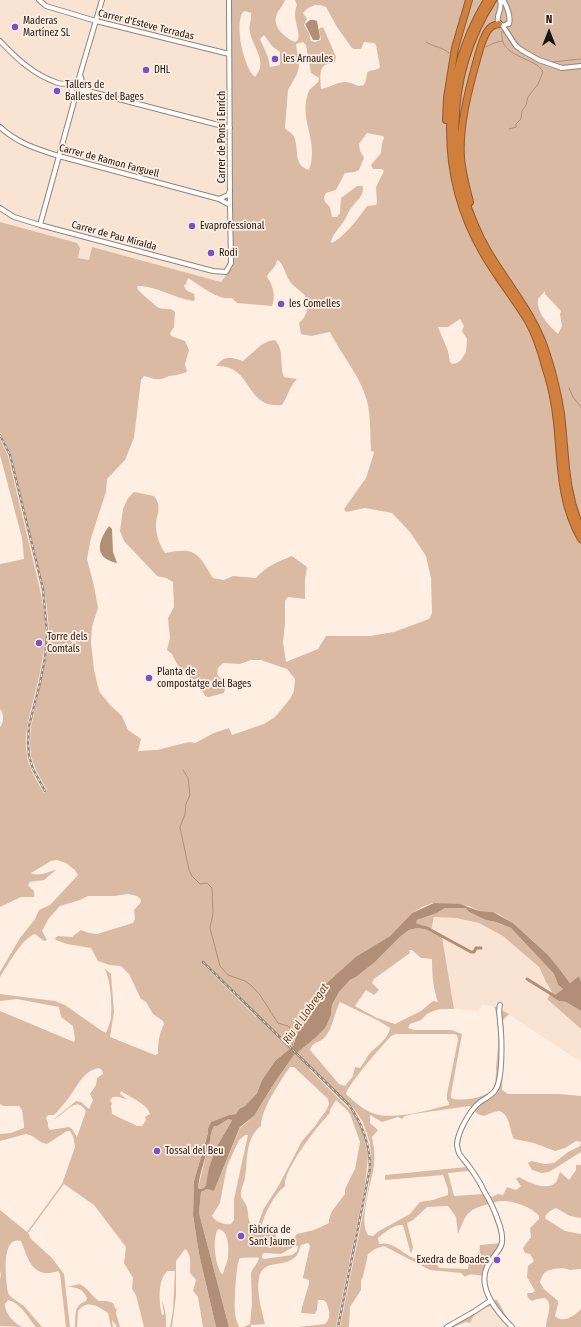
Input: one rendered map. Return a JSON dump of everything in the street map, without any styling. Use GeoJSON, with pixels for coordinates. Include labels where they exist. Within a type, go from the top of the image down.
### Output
{"type":"FeatureCollection","features":[{"type":"Feature","properties":{"kind":"highway"},"geometry":{"type":"LineString","coordinates":[[464,212],[459,204],[453,183],[447,147],[446,122],[447,98],[455,48],[469,0]]}},
{"type":"Feature","properties":{"kind":"highway"},"geometry":{"type":"LineString","coordinates":[[487,0],[476,18],[466,42],[459,63],[452,98],[450,124],[451,150],[455,182],[464,212],[482,252],[528,322],[542,354],[554,401],[564,493],[568,510],[581,539]]}},
{"type":"Feature","properties":{"kind":"highway"},"geometry":{"type":"LineString","coordinates":[[493,0],[482,17],[468,51],[458,89],[455,150],[458,174],[468,210],[476,229],[489,253],[529,314],[541,337],[547,353],[556,386],[567,486],[581,529]]}},
{"type":"Feature","properties":{"kind":"highway"},"geometry":{"type":"LineString","coordinates":[[476,229],[465,182],[461,156],[463,120],[468,92],[480,49],[488,29],[493,25],[501,25]]}},
{"type":"Feature","properties":{"kind":"street","name":"Carrer d'Esteve Terradas"},"geometry":{"type":"LineString","coordinates":[[39,0],[46,6],[96,21],[229,54]]}},
{"type":"Feature","properties":{"kind":"street"},"geometry":{"type":"LineString","coordinates":[[40,225],[75,98],[82,89],[81,77],[102,0]]}},
{"type":"Feature","properties":{"kind":"street","name":"Carrer de Pons i Enrich"},"geometry":{"type":"LineString","coordinates":[[226,272],[231,263],[229,0]]}},
{"type":"Feature","properties":{"kind":"street"},"geometry":{"type":"LineString","coordinates":[[500,0],[500,14],[497,19],[516,46],[523,52],[539,60],[562,68],[581,66]]}},
{"type":"Feature","properties":{"kind":"street"},"geometry":{"type":"LineString","coordinates":[[503,0],[506,4],[510,18],[509,34]]}},
{"type":"Feature","properties":{"kind":"street"},"geometry":{"type":"LineString","coordinates":[[500,14],[504,12],[508,14]]}},
{"type":"Feature","properties":{"kind":"street"},"geometry":{"type":"LineString","coordinates":[[501,25],[509,23]]}},
{"type":"Feature","properties":{"kind":"street"},"geometry":{"type":"LineString","coordinates":[[0,41],[18,60],[38,74],[66,85],[76,94],[82,89]]}},
{"type":"Feature","properties":{"kind":"street"},"geometry":{"type":"LineString","coordinates":[[75,98],[72,90],[75,83],[81,77]]}},
{"type":"Feature","properties":{"kind":"street"},"geometry":{"type":"LineString","coordinates":[[66,85],[75,83]]}},
{"type":"Feature","properties":{"kind":"street"},"geometry":{"type":"LineString","coordinates":[[75,83],[82,89],[88,91],[230,128]]}},
{"type":"Feature","properties":{"kind":"street","name":"Carrer de Ramon Farguell"},"geometry":{"type":"LineString","coordinates":[[0,127],[10,136],[33,148],[219,199],[230,205]]}},
{"type":"Feature","properties":{"kind":"street"},"geometry":{"type":"LineString","coordinates":[[219,199],[228,195],[230,191]]}},
{"type":"Feature","properties":{"kind":"street","name":"Carrer de Pau Miralda"},"geometry":{"type":"LineString","coordinates":[[0,208],[14,216],[40,225],[213,272],[226,272]]}},
{"type":"Feature","properties":{"kind":"street"},"geometry":{"type":"LineString","coordinates":[[500,1005],[498,1010],[501,1049],[499,1081],[492,1094],[481,1101],[472,1110],[459,1136],[457,1146],[459,1152],[470,1167],[494,1208],[500,1227],[502,1247],[490,1262],[484,1276],[490,1301],[512,1327]]}},
{"type":"Feature","properties":{"kind":"street"},"geometry":{"type":"LineString","coordinates":[[447,1327],[490,1301]]}},
{"type":"Feature","properties":{"kind":"shaded area"},"geometry":{"type":"Polygon","coordinates":[[[0,0],[231,0],[233,266],[221,282],[92,247],[89,260],[78,258],[80,248],[0,222],[0,0]]]}},
{"type":"Feature","properties":{"kind":"shaded area"},"geometry":{"type":"Polygon","coordinates":[[[231,0],[285,0],[277,14],[276,23],[283,35],[295,42],[298,40],[299,36],[295,19],[295,10],[297,5],[295,0],[581,0],[581,981],[579,976],[570,983],[547,954],[513,923],[500,915],[493,912],[479,911],[469,906],[433,903],[422,907],[412,913],[390,936],[357,956],[319,997],[312,1012],[298,1031],[293,1046],[275,1061],[262,1080],[257,1093],[245,1106],[239,1109],[236,1114],[211,1122],[194,1181],[193,1215],[199,1254],[216,1327],[203,1327],[198,1297],[193,1291],[196,1280],[190,1273],[190,1257],[185,1249],[176,1261],[176,1296],[172,1327],[170,1327],[173,1310],[175,1271],[168,1271],[164,1275],[160,1285],[160,1304],[162,1315],[164,1314],[162,1301],[166,1314],[166,1327],[144,1327],[136,1295],[132,1289],[133,1278],[124,1263],[126,1247],[94,1205],[64,1184],[28,1233],[31,1239],[52,1258],[64,1274],[70,1327],[66,1327],[60,1274],[58,1271],[49,1273],[42,1272],[32,1266],[21,1241],[14,1241],[7,1251],[6,1279],[8,1293],[11,1297],[24,1306],[42,1327],[36,1327],[17,1304],[8,1300],[5,1304],[5,1308],[8,1315],[13,1321],[22,1327],[0,1326],[0,1210],[27,1232],[62,1184],[75,1147],[73,1136],[70,1131],[67,1131],[47,1144],[26,1134],[0,1141],[0,1134],[11,1133],[24,1128],[24,1125],[22,1110],[19,1106],[3,1106],[0,1104],[0,1011],[74,1042],[75,1039],[73,1026],[61,1017],[59,1007],[17,999],[0,1001],[0,994],[55,1001],[65,1005],[106,1033],[110,1024],[111,1006],[110,985],[104,968],[111,974],[114,1012],[110,1037],[155,1055],[158,1054],[159,1038],[164,1024],[163,1021],[153,1014],[146,1002],[141,999],[129,974],[121,966],[110,965],[98,961],[91,948],[67,944],[56,940],[55,938],[58,936],[72,937],[81,930],[97,934],[133,923],[135,919],[134,910],[141,902],[137,896],[128,894],[114,896],[88,896],[60,906],[49,918],[42,931],[47,940],[44,941],[35,934],[30,937],[20,946],[0,977],[0,972],[20,938],[35,919],[39,910],[50,905],[78,875],[75,870],[66,863],[57,860],[51,861],[31,873],[40,874],[56,870],[44,880],[30,882],[28,885],[34,891],[34,897],[21,897],[0,907],[0,727],[3,718],[0,709],[0,564],[24,559],[22,538],[0,455],[0,439],[8,456],[44,612],[44,648],[28,725],[26,749],[30,767],[44,793],[47,790],[36,770],[31,756],[30,743],[31,727],[48,649],[49,633],[44,589],[11,455],[0,432],[0,222],[77,243],[80,248],[78,258],[89,260],[92,247],[221,282],[233,266],[231,0]],[[315,5],[308,8],[303,13],[307,19],[304,25],[309,33],[311,41],[315,42],[321,40],[319,30],[323,27],[336,57],[335,62],[325,65],[321,69],[321,89],[344,82],[353,83],[358,86],[364,85],[367,73],[380,67],[376,45],[374,43],[364,42],[361,49],[352,48],[337,27],[326,7],[315,5]],[[245,11],[240,18],[240,36],[244,56],[247,65],[255,77],[259,71],[260,60],[251,38],[251,13],[245,11]],[[264,35],[260,39],[268,57],[270,67],[280,65],[280,52],[272,46],[264,35]],[[303,42],[296,44],[299,67],[297,74],[288,90],[285,128],[294,138],[301,165],[309,170],[312,159],[312,149],[305,111],[306,101],[309,91],[318,82],[319,78],[311,73],[306,45],[303,42]],[[367,133],[359,144],[360,151],[364,158],[359,170],[345,173],[336,190],[326,193],[324,197],[325,202],[330,207],[332,217],[337,217],[340,213],[341,198],[357,186],[362,186],[363,188],[361,196],[334,234],[331,243],[345,233],[367,206],[376,205],[377,203],[376,187],[384,171],[382,169],[373,169],[371,165],[381,153],[384,138],[383,136],[367,133]],[[277,260],[267,277],[271,283],[273,291],[274,299],[272,306],[237,303],[232,298],[215,295],[188,278],[186,284],[184,285],[186,290],[194,294],[195,300],[193,301],[152,288],[138,286],[137,288],[159,308],[173,310],[175,312],[174,327],[170,333],[171,336],[185,341],[189,350],[185,364],[187,372],[162,379],[154,379],[144,376],[141,380],[134,438],[125,460],[107,479],[106,492],[91,538],[87,559],[98,608],[92,627],[91,642],[94,670],[99,691],[110,705],[122,716],[128,730],[141,739],[138,751],[157,750],[189,742],[195,743],[214,733],[229,728],[232,735],[264,724],[275,717],[290,699],[294,691],[295,679],[287,669],[261,660],[251,660],[240,664],[223,663],[218,668],[217,674],[220,678],[228,682],[224,693],[209,697],[205,696],[198,683],[185,674],[177,664],[172,654],[167,650],[170,638],[168,618],[174,607],[173,582],[166,578],[157,576],[124,541],[120,531],[123,509],[128,498],[134,492],[154,496],[157,500],[159,507],[156,522],[157,533],[160,544],[165,553],[190,551],[199,557],[213,578],[224,580],[233,576],[256,578],[277,562],[292,556],[307,567],[305,579],[305,599],[288,597],[285,601],[283,642],[286,662],[318,649],[326,636],[370,636],[394,632],[429,619],[432,613],[431,578],[426,556],[410,532],[392,513],[365,508],[346,512],[344,509],[366,478],[374,453],[371,451],[370,420],[367,401],[360,383],[330,332],[311,336],[301,334],[299,323],[307,312],[308,305],[306,298],[291,283],[282,264],[277,260]],[[545,291],[538,299],[539,309],[544,318],[558,334],[562,326],[561,311],[545,294],[545,291]],[[460,319],[448,327],[438,327],[448,351],[450,362],[452,364],[461,360],[466,352],[467,339],[462,331],[464,326],[460,319]],[[205,962],[203,964],[256,1017],[257,1015],[205,962]],[[99,1068],[84,1076],[58,1111],[54,1115],[48,1115],[46,1118],[50,1130],[69,1127],[77,1137],[86,1111],[82,1106],[74,1105],[53,1120],[76,1101],[81,1102],[89,1109],[93,1100],[90,1094],[96,1085],[97,1078],[103,1074],[102,1070],[99,1068]],[[121,1091],[120,1094],[128,1100],[118,1097],[112,1098],[110,1100],[112,1103],[112,1114],[137,1126],[142,1126],[146,1120],[145,1117],[150,1114],[149,1110],[121,1091]]]}},
{"type":"Feature","properties":{"kind":"shaded area"},"geometry":{"type":"Polygon","coordinates":[[[310,20],[317,21],[320,37],[319,40],[313,40],[305,24],[310,20]]]}},
{"type":"Feature","properties":{"kind":"shaded area"},"geometry":{"type":"Polygon","coordinates":[[[275,340],[281,353],[284,377],[297,379],[292,385],[282,405],[270,404],[261,400],[254,394],[237,372],[228,367],[216,366],[226,358],[243,361],[261,345],[275,340]]]}},
{"type":"Feature","properties":{"kind":"shaded area"},"geometry":{"type":"Polygon","coordinates":[[[0,432],[11,455],[44,589],[47,608],[49,633],[48,649],[31,727],[30,743],[31,756],[36,770],[47,790],[44,793],[32,771],[27,757],[26,744],[27,726],[38,682],[44,649],[46,633],[44,609],[8,456],[0,439],[0,432]]]}},
{"type":"Feature","properties":{"kind":"shaded area"},"geometry":{"type":"Polygon","coordinates":[[[109,526],[112,529],[113,552],[117,563],[109,561],[101,553],[100,543],[109,526]]]}},
{"type":"Feature","properties":{"kind":"shaded area"},"geometry":{"type":"Polygon","coordinates":[[[434,903],[460,904],[479,911],[493,912],[513,923],[547,954],[570,983],[579,976],[581,981],[581,1011],[566,1002],[559,1001],[552,997],[563,989],[558,985],[554,974],[511,928],[486,920],[469,912],[466,908],[445,908],[437,913],[417,920],[416,923],[421,925],[421,927],[409,930],[401,936],[375,962],[350,980],[339,992],[332,1005],[331,1015],[325,1028],[294,1055],[254,1116],[240,1127],[214,1191],[207,1189],[201,1192],[199,1213],[229,1327],[216,1327],[199,1254],[193,1215],[194,1181],[211,1122],[236,1114],[239,1109],[245,1106],[257,1093],[262,1080],[275,1061],[293,1046],[298,1031],[312,1012],[325,985],[357,956],[390,936],[412,913],[434,903]],[[228,1119],[217,1126],[214,1126],[213,1128],[200,1176],[198,1188],[200,1189],[204,1188],[206,1185],[209,1168],[216,1148],[232,1120],[228,1119]]]}},
{"type":"Feature","properties":{"kind":"shaded area"},"geometry":{"type":"Polygon","coordinates":[[[445,908],[466,908],[469,912],[486,920],[511,928],[554,974],[558,985],[563,989],[552,997],[559,1001],[566,1002],[581,1011],[581,1029],[547,999],[552,992],[539,967],[503,936],[479,923],[456,918],[434,917],[431,931],[442,937],[454,1009],[436,1010],[427,1014],[421,1020],[410,1024],[408,1028],[414,1030],[452,1030],[462,1034],[451,1098],[462,1100],[474,1098],[486,1094],[494,1087],[498,1053],[498,1021],[494,1006],[509,1014],[503,1020],[504,1035],[502,1090],[508,1094],[559,1094],[581,1096],[581,1142],[576,1141],[565,1148],[555,1151],[534,1143],[514,1139],[508,1119],[499,1111],[484,1116],[474,1111],[461,1138],[460,1149],[462,1155],[490,1198],[498,1194],[503,1195],[507,1187],[516,1190],[521,1186],[516,1179],[519,1177],[541,1186],[550,1186],[554,1184],[560,1172],[569,1180],[576,1170],[576,1165],[581,1165],[581,1218],[570,1216],[556,1208],[545,1216],[546,1219],[565,1231],[581,1234],[581,1269],[570,1270],[559,1268],[550,1270],[543,1274],[540,1282],[544,1289],[558,1301],[555,1316],[558,1318],[568,1318],[581,1309],[581,1327],[546,1327],[549,1304],[545,1298],[532,1301],[528,1298],[527,1293],[532,1293],[535,1291],[527,1277],[528,1266],[534,1261],[530,1254],[525,1253],[523,1248],[531,1237],[530,1228],[539,1219],[539,1216],[524,1206],[511,1202],[498,1201],[493,1203],[503,1231],[505,1244],[503,1249],[487,1269],[486,1276],[491,1299],[497,1300],[507,1318],[515,1327],[511,1327],[492,1306],[488,1306],[478,1312],[470,1323],[466,1322],[453,1327],[442,1327],[467,1315],[486,1302],[489,1298],[485,1289],[483,1276],[471,1275],[465,1277],[461,1273],[430,1270],[384,1246],[375,1249],[368,1254],[361,1280],[361,1290],[350,1307],[349,1327],[340,1327],[369,1185],[371,1156],[370,1143],[363,1122],[355,1110],[311,1067],[309,1069],[353,1113],[363,1133],[368,1156],[365,1185],[336,1327],[298,1327],[325,1324],[329,1319],[329,1310],[326,1302],[323,1300],[318,1300],[315,1314],[301,1313],[309,1284],[309,1280],[303,1278],[310,1246],[308,1243],[301,1245],[296,1257],[291,1260],[268,1266],[263,1270],[258,1284],[265,1324],[251,1324],[251,1327],[244,1327],[250,1324],[252,1304],[251,1273],[259,1258],[240,1258],[236,1275],[235,1300],[235,1316],[239,1327],[229,1327],[199,1213],[201,1192],[207,1189],[214,1191],[240,1128],[254,1116],[294,1055],[331,1015],[332,1005],[339,992],[350,980],[375,962],[401,936],[409,930],[421,927],[416,923],[417,920],[437,913],[445,908]],[[409,950],[410,953],[374,979],[372,983],[379,990],[374,995],[366,990],[355,1006],[377,1018],[395,1024],[421,1011],[433,1001],[438,1002],[433,981],[432,959],[421,958],[412,950],[409,950]],[[340,1002],[327,1035],[322,1040],[315,1043],[310,1050],[339,1084],[345,1086],[353,1076],[355,1067],[360,1068],[371,1052],[386,1038],[390,1028],[340,1002]],[[396,1034],[391,1036],[348,1089],[346,1094],[356,1103],[375,1114],[383,1116],[412,1114],[449,1105],[447,1094],[458,1040],[457,1035],[396,1034]],[[290,1067],[264,1111],[261,1126],[252,1137],[248,1149],[245,1178],[241,1196],[246,1204],[250,1222],[257,1228],[263,1210],[279,1185],[302,1141],[315,1126],[329,1104],[328,1099],[294,1067],[290,1067]],[[336,1100],[330,1110],[330,1113],[310,1137],[295,1159],[286,1179],[285,1186],[273,1200],[264,1217],[261,1229],[276,1230],[276,1239],[280,1243],[289,1244],[297,1234],[314,1230],[329,1223],[332,1211],[345,1194],[345,1189],[355,1169],[360,1142],[350,1114],[336,1100]],[[469,1106],[405,1116],[402,1119],[398,1117],[382,1122],[370,1115],[370,1123],[378,1130],[372,1137],[374,1165],[366,1201],[364,1220],[368,1235],[373,1236],[379,1231],[410,1214],[420,1202],[433,1200],[448,1195],[448,1189],[443,1175],[385,1180],[385,1175],[467,1167],[457,1154],[454,1141],[471,1107],[469,1106]],[[245,1135],[239,1140],[227,1166],[220,1203],[212,1216],[220,1223],[231,1224],[234,1220],[234,1199],[248,1135],[245,1135]],[[468,1171],[448,1173],[454,1196],[484,1194],[472,1173],[468,1171]],[[489,1204],[468,1213],[458,1234],[456,1217],[448,1206],[427,1207],[413,1220],[407,1223],[413,1247],[411,1254],[403,1225],[393,1227],[384,1233],[378,1238],[379,1244],[384,1243],[392,1245],[411,1257],[432,1265],[436,1263],[439,1268],[468,1269],[469,1259],[477,1259],[479,1257],[480,1245],[501,1243],[489,1204]],[[218,1229],[216,1233],[216,1259],[223,1274],[228,1258],[228,1240],[222,1230],[218,1229]],[[295,1246],[281,1254],[264,1253],[262,1258],[264,1259],[292,1255],[297,1251],[298,1246],[295,1246]]]}},
{"type":"Feature","properties":{"kind":"shaded area"},"geometry":{"type":"Polygon","coordinates":[[[435,917],[456,918],[479,923],[503,936],[539,967],[552,992],[547,999],[581,1029],[581,1062],[497,1007],[483,1005],[478,1011],[454,1009],[442,938],[431,931],[435,917]]]}},
{"type":"Feature","properties":{"kind":"shaded area"},"geometry":{"type":"Polygon","coordinates":[[[204,962],[258,1015],[256,1017],[202,963],[204,962]]]}},
{"type":"Feature","properties":{"kind":"shaded area"},"geometry":{"type":"Polygon","coordinates":[[[311,1066],[355,1110],[363,1122],[370,1143],[371,1156],[369,1185],[340,1327],[336,1327],[365,1185],[368,1156],[366,1144],[353,1113],[308,1069],[311,1066]]]}},
{"type":"Feature","properties":{"kind":"shaded area"},"geometry":{"type":"Polygon","coordinates":[[[228,1118],[232,1120],[216,1148],[206,1185],[204,1188],[200,1189],[198,1188],[211,1130],[214,1126],[228,1118]]]}},
{"type":"Feature","properties":{"kind":"shaded area"},"geometry":{"type":"Polygon","coordinates":[[[581,1142],[581,1152],[549,1172],[542,1173],[532,1170],[528,1163],[531,1161],[545,1164],[554,1163],[568,1152],[580,1146],[581,1142]]]}},
{"type":"Feature","properties":{"kind":"shaded area"},"geometry":{"type":"Polygon","coordinates":[[[79,1284],[85,1287],[99,1301],[113,1303],[117,1309],[116,1313],[120,1327],[117,1327],[112,1320],[113,1327],[111,1327],[108,1313],[96,1306],[85,1305],[78,1311],[77,1327],[75,1327],[75,1315],[77,1308],[86,1301],[87,1298],[84,1292],[79,1289],[67,1287],[79,1284]]]}},
{"type":"Feature","properties":{"kind":"shaded area"},"geometry":{"type":"Polygon","coordinates":[[[488,1306],[492,1306],[511,1327],[471,1327],[470,1323],[472,1317],[488,1306]]]}},
{"type":"Feature","properties":{"kind":"waterway"},"geometry":{"type":"LineString","coordinates":[[502,31],[502,40],[506,47],[511,52],[539,67],[543,72],[538,84],[528,97],[526,105],[522,111],[521,119],[516,124],[516,127],[509,129]]}},
{"type":"Feature","properties":{"kind":"waterway"},"geometry":{"type":"LineString","coordinates":[[486,47],[502,41]]}},
{"type":"Feature","properties":{"kind":"waterway"},"geometry":{"type":"LineString","coordinates":[[426,42],[444,49],[449,53]]}},
{"type":"Feature","properties":{"kind":"waterway"},"geometry":{"type":"LineString","coordinates":[[552,62],[581,59]]}},
{"type":"Feature","properties":{"kind":"waterway"},"geometry":{"type":"LineString","coordinates":[[569,388],[573,397],[581,407]]}},
{"type":"Feature","properties":{"kind":"waterway","name":"Riu el Llobregat"},"geometry":{"type":"LineString","coordinates":[[183,770],[188,778],[190,795],[180,827],[189,870],[192,876],[200,884],[207,883],[212,888],[213,914],[210,928],[220,966],[228,975],[245,981],[252,986],[260,995],[278,1023],[290,1028],[290,1038],[293,1045]]}},
{"type":"Feature","properties":{"kind":"waterway"},"geometry":{"type":"LineString","coordinates":[[417,926],[427,928],[471,952],[474,952],[476,948],[481,948]]}},
{"type":"Feature","properties":{"kind":"waterway"},"geometry":{"type":"LineString","coordinates":[[527,979],[556,997]]}},
{"type":"Feature","properties":{"kind":"railway"},"geometry":{"type":"LineString","coordinates":[[0,435],[10,455],[43,589],[47,633],[45,658],[29,726],[28,743],[29,756],[33,769],[45,791]]}},
{"type":"Feature","properties":{"kind":"railway"},"geometry":{"type":"LineString","coordinates":[[203,962],[349,1105],[365,1135],[369,1151],[370,1168],[338,1327]]}},
{"type":"Feature","properties":{"kind":"place","name":"Maderas Martínez SL"},"geometry":{"type":"Point","coordinates":[15,27]}},
{"type":"Feature","properties":{"kind":"place","name":"les Arnaules"},"geometry":{"type":"Point","coordinates":[275,59]}},
{"type":"Feature","properties":{"kind":"place","name":"DHL"},"geometry":{"type":"Point","coordinates":[146,70]}},
{"type":"Feature","properties":{"kind":"place","name":"Tallers de Ballestes del Bages"},"geometry":{"type":"Point","coordinates":[57,91]}},
{"type":"Feature","properties":{"kind":"place","name":"Evaprofessional"},"geometry":{"type":"Point","coordinates":[192,226]}},
{"type":"Feature","properties":{"kind":"place","name":"Rodi"},"geometry":{"type":"Point","coordinates":[211,253]}},
{"type":"Feature","properties":{"kind":"place","name":"les Comelles"},"geometry":{"type":"Point","coordinates":[281,304]}},
{"type":"Feature","properties":{"kind":"place","name":"Torre dels Comtals"},"geometry":{"type":"Point","coordinates":[39,643]}},
{"type":"Feature","properties":{"kind":"place","name":"Planta de compostatge del Bages"},"geometry":{"type":"Point","coordinates":[149,678]}},
{"type":"Feature","properties":{"kind":"place","name":"Tossal del Beu"},"geometry":{"type":"Point","coordinates":[157,1151]}},
{"type":"Feature","properties":{"kind":"place","name":"Fàbrica de Sant Jaume"},"geometry":{"type":"Point","coordinates":[241,1236]}},
{"type":"Feature","properties":{"kind":"place","name":"Exedra de Boades"},"geometry":{"type":"Point","coordinates":[497,1260]}}]}
